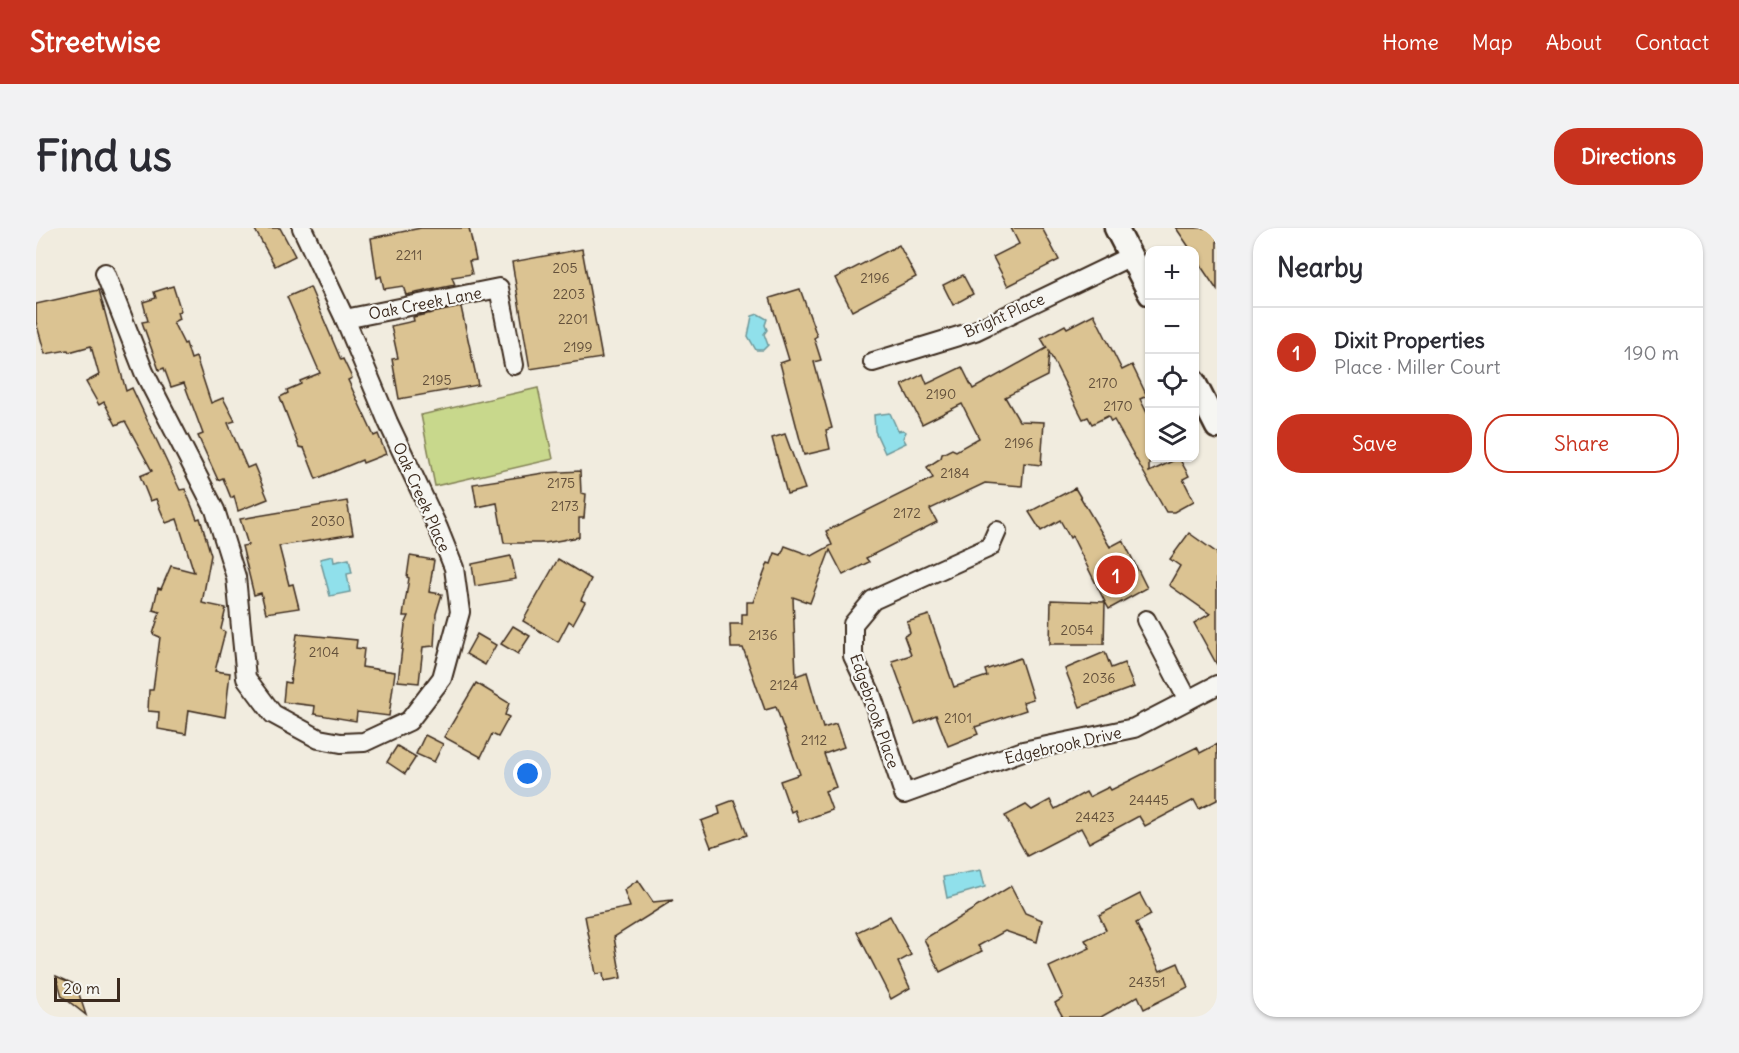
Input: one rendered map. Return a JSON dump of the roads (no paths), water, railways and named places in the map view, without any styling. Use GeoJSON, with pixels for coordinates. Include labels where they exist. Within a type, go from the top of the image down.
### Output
{"type":"FeatureCollection","features":[{"type":"Feature","properties":{"kind":"street","name":"Oak Creek Place"},"geometry":{"type":"LineString","coordinates":[[105,273],[144,372],[215,510],[236,577],[246,678],[273,714],[319,739],[341,743],[364,741],[409,721],[442,678],[460,612],[454,568],[438,528],[384,414],[345,319],[302,228]]}},
{"type":"Feature","properties":{"kind":"street"},"geometry":{"type":"LineString","coordinates":[[1116,228],[1145,286]]}},
{"type":"Feature","properties":{"kind":"street","name":"Bright Place"},"geometry":{"type":"LineString","coordinates":[[873,362],[975,331],[1131,256]]}},
{"type":"Feature","properties":{"kind":"street","name":"Oak Creek Lane"},"geometry":{"type":"LineString","coordinates":[[345,319],[499,288],[514,365]]}},
{"type":"Feature","properties":{"kind":"street"},"geometry":{"type":"LineString","coordinates":[[1199,392],[1217,427]]}},
{"type":"Feature","properties":{"kind":"street","name":"Edgebrook Place"},"geometry":{"type":"LineString","coordinates":[[904,794],[871,694],[853,656],[853,624],[873,600],[990,547],[997,531]]}},
{"type":"Feature","properties":{"kind":"street"},"geometry":{"type":"LineString","coordinates":[[1146,620],[1188,700]]}},
{"type":"Feature","properties":{"kind":"street","name":"Edgebrook Drive"},"geometry":{"type":"LineString","coordinates":[[904,794],[1023,751],[1134,728],[1217,685]]}},
{"type":"Feature","properties":{"kind":"water"},"geometry":{"type":"Polygon","coordinates":[[[758,314],[767,319],[765,325],[767,330],[764,334],[768,345],[763,350],[756,350],[748,336],[752,316],[758,314]]]}},
{"type":"Feature","properties":{"kind":"water"},"geometry":{"type":"Polygon","coordinates":[[[890,413],[898,431],[906,432],[903,438],[906,443],[885,453],[875,431],[874,415],[890,413]]]}},
{"type":"Feature","properties":{"kind":"water"},"geometry":{"type":"Polygon","coordinates":[[[333,556],[334,562],[349,559],[352,573],[347,574],[350,592],[330,596],[320,559],[333,556]]]}},
{"type":"Feature","properties":{"kind":"water"},"geometry":{"type":"Polygon","coordinates":[[[981,870],[985,887],[947,898],[943,877],[981,870]]]}},
{"type":"Feature","properties":{"kind":"place","name":"Dixit Properties"},"geometry":{"type":"Point","coordinates":[1116,575]}}]}
